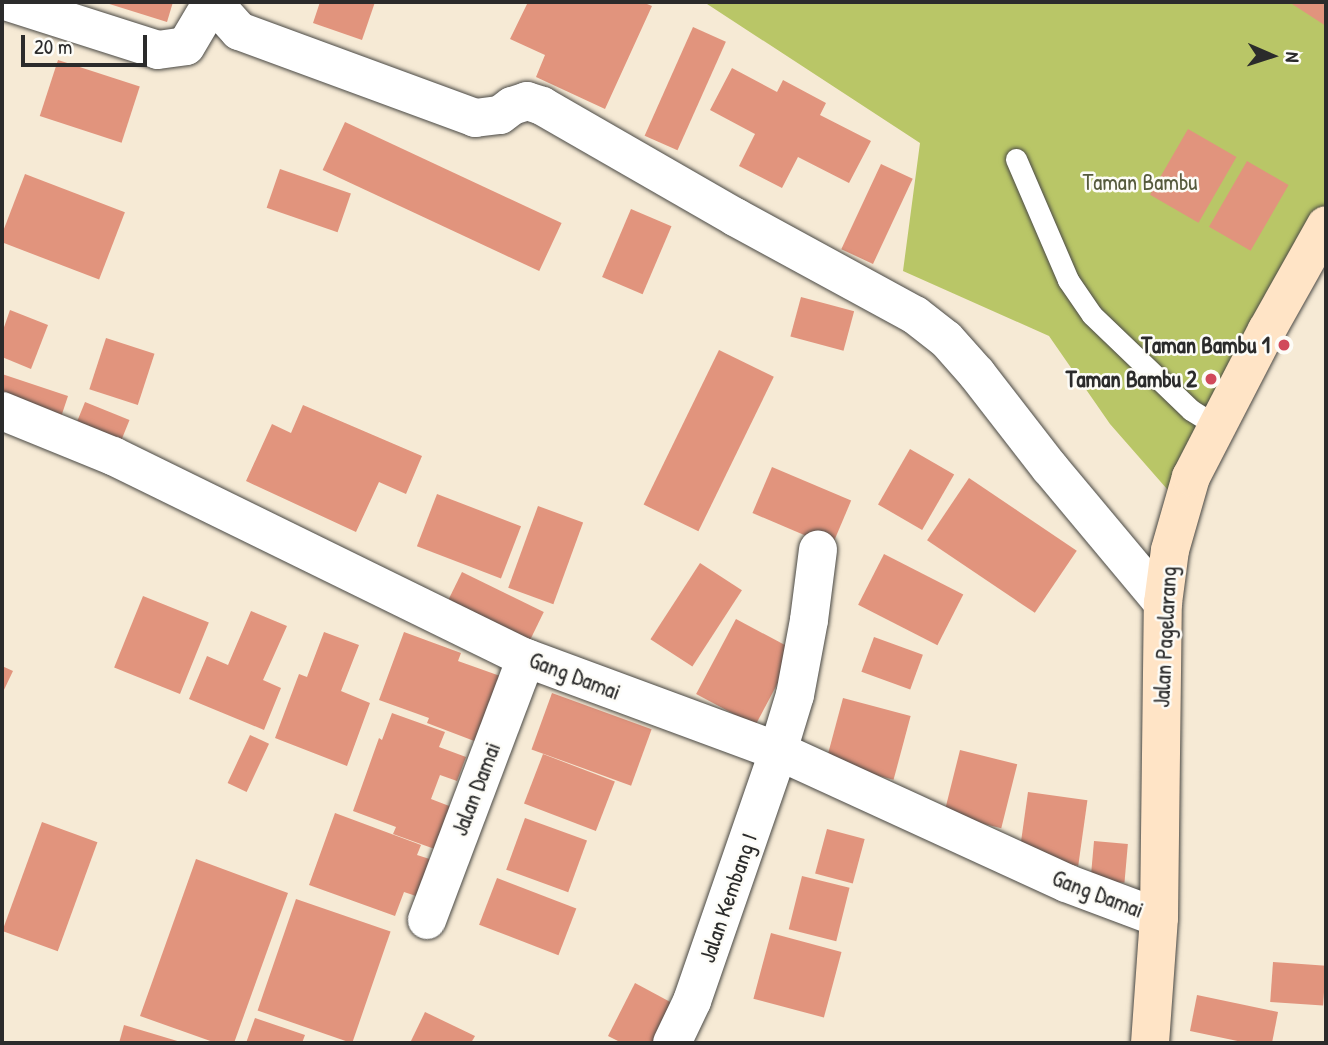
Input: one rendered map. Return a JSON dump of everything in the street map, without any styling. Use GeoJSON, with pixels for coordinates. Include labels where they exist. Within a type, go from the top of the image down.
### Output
{"type":"FeatureCollection","features":[{"type":"Feature","properties":{"kind":"street"},"geometry":{"type":"LineString","coordinates":[[8,2],[158,51],[186,46],[213,2],[239,31],[475,118],[500,115],[512,106],[527,101],[542,106],[723,210],[915,315],[946,339],[1163,603]]}},
{"type":"Feature","properties":{"kind":"street","name":"Jalan Pagelarang"},"geometry":{"type":"LineString","coordinates":[[1150,1043],[1159,918],[1163,603],[1170,550],[1191,477],[1326,225]]}},
{"type":"Feature","properties":{"kind":"street","name":"Gang Damai"},"geometry":{"type":"LineString","coordinates":[[2,411],[113,456],[526,658],[778,751],[1066,883],[1159,918]]}},
{"type":"Feature","properties":{"kind":"street","name":"Jalan Kembang I"},"geometry":{"type":"LineString","coordinates":[[672,1043],[692,1001],[778,751],[794,695],[809,620],[818,550]]}},
{"type":"Feature","properties":{"kind":"street","name":"Jalan Damai"},"geometry":{"type":"LineString","coordinates":[[426,920],[526,658]]}},
{"type":"Feature","properties":{"kind":"lane"},"geometry":{"type":"LineString","coordinates":[[1016,159],[1068,280],[1092,315],[1191,410],[1217,426]]}},
{"type":"Feature","properties":{"kind":"green space","name":"Taman Bambu"},"geometry":{"type":"Polygon","coordinates":[[[704,2],[1326,2],[1326,214],[1174,497],[1110,424],[1049,336],[903,271],[920,143],[704,2]]]}},
{"type":"Feature","properties":{"kind":"building"},"geometry":{"type":"Polygon","coordinates":[[[103,2],[173,2],[167,22],[103,2]]]}},
{"type":"Feature","properties":{"kind":"building"},"geometry":{"type":"Polygon","coordinates":[[[320,2],[375,2],[362,40],[313,23],[320,2]]]}},
{"type":"Feature","properties":{"kind":"building"},"geometry":{"type":"Polygon","coordinates":[[[528,2],[642,2],[652,6],[605,109],[536,77],[545,55],[510,39],[528,2]]]}},
{"type":"Feature","properties":{"kind":"building"},"geometry":{"type":"Polygon","coordinates":[[[1289,2],[1326,2],[1326,26],[1289,2]]]}},
{"type":"Feature","properties":{"kind":"building"},"geometry":{"type":"Polygon","coordinates":[[[693,27],[726,42],[677,150],[645,136],[693,27]]]}},
{"type":"Feature","properties":{"kind":"building"},"geometry":{"type":"Polygon","coordinates":[[[58,60],[140,87],[122,143],[40,116],[58,60]]]}},
{"type":"Feature","properties":{"kind":"building"},"geometry":{"type":"Polygon","coordinates":[[[732,68],[777,92],[783,80],[826,103],[820,115],[871,141],[849,183],[798,157],[782,188],[739,166],[755,134],[710,110],[732,68]]]}},
{"type":"Feature","properties":{"kind":"building"},"geometry":{"type":"Polygon","coordinates":[[[345,122],[562,223],[539,271],[323,170],[345,122]]]}},
{"type":"Feature","properties":{"kind":"building"},"geometry":{"type":"Polygon","coordinates":[[[1188,129],[1236,157],[1198,223],[1150,195],[1188,129]]]}},
{"type":"Feature","properties":{"kind":"building"},"geometry":{"type":"Polygon","coordinates":[[[1247,161],[1289,185],[1251,251],[1209,227],[1247,161]]]}},
{"type":"Feature","properties":{"kind":"building"},"geometry":{"type":"Polygon","coordinates":[[[881,164],[913,179],[873,264],[841,249],[881,164]]]}},
{"type":"Feature","properties":{"kind":"building"},"geometry":{"type":"Polygon","coordinates":[[[280,169],[351,193],[338,232],[267,208],[280,169]]]}},
{"type":"Feature","properties":{"kind":"building"},"geometry":{"type":"Polygon","coordinates":[[[25,174],[125,212],[99,280],[2,242],[2,234],[25,174]]]}},
{"type":"Feature","properties":{"kind":"building"},"geometry":{"type":"Polygon","coordinates":[[[631,209],[672,226],[643,294],[602,277],[631,209]]]}},
{"type":"Feature","properties":{"kind":"building"},"geometry":{"type":"Polygon","coordinates":[[[801,297],[854,311],[844,351],[790,337],[801,297]]]}},
{"type":"Feature","properties":{"kind":"building"},"geometry":{"type":"Polygon","coordinates":[[[10,310],[48,325],[31,369],[2,357],[2,333],[10,310]]]}},
{"type":"Feature","properties":{"kind":"building"},"geometry":{"type":"Polygon","coordinates":[[[106,338],[155,354],[138,405],[89,389],[106,338]]]}},
{"type":"Feature","properties":{"kind":"building"},"geometry":{"type":"Polygon","coordinates":[[[719,350],[774,377],[698,531],[644,505],[719,350]]]}},
{"type":"Feature","properties":{"kind":"building"},"geometry":{"type":"Polygon","coordinates":[[[2,374],[68,396],[59,423],[2,405],[2,374]]]}},
{"type":"Feature","properties":{"kind":"building"},"geometry":{"type":"Polygon","coordinates":[[[85,402],[130,420],[121,441],[76,423],[85,402]]]}},
{"type":"Feature","properties":{"kind":"building"},"geometry":{"type":"Polygon","coordinates":[[[303,405],[422,456],[406,494],[379,482],[356,532],[246,481],[272,424],[291,433],[303,405]]]}},
{"type":"Feature","properties":{"kind":"building"},"geometry":{"type":"Polygon","coordinates":[[[910,449],[954,475],[922,530],[878,504],[910,449]]]}},
{"type":"Feature","properties":{"kind":"building"},"geometry":{"type":"Polygon","coordinates":[[[772,467],[851,501],[832,547],[752,513],[772,467]]]}},
{"type":"Feature","properties":{"kind":"building"},"geometry":{"type":"Polygon","coordinates":[[[969,478],[1077,551],[1035,613],[927,540],[969,478]]]}},
{"type":"Feature","properties":{"kind":"building"},"geometry":{"type":"Polygon","coordinates":[[[437,494],[521,526],[501,579],[417,546],[437,494]]]}},
{"type":"Feature","properties":{"kind":"building"},"geometry":{"type":"Polygon","coordinates":[[[538,506],[583,522],[553,604],[508,588],[538,506]]]}},
{"type":"Feature","properties":{"kind":"building"},"geometry":{"type":"Polygon","coordinates":[[[884,554],[963,594],[937,645],[858,605],[884,554]]]}},
{"type":"Feature","properties":{"kind":"building"},"geometry":{"type":"Polygon","coordinates":[[[700,563],[742,590],[692,667],[650,639],[700,563]]]}},
{"type":"Feature","properties":{"kind":"building"},"geometry":{"type":"Polygon","coordinates":[[[462,572],[544,612],[526,649],[444,609],[462,572]]]}},
{"type":"Feature","properties":{"kind":"building"},"geometry":{"type":"Polygon","coordinates":[[[143,596],[209,623],[180,694],[114,667],[143,596]]]}},
{"type":"Feature","properties":{"kind":"building"},"geometry":{"type":"Polygon","coordinates":[[[251,611],[287,626],[263,680],[281,688],[264,730],[189,699],[207,656],[228,665],[251,611]]]}},
{"type":"Feature","properties":{"kind":"building"},"geometry":{"type":"Polygon","coordinates":[[[736,619],[795,650],[755,726],[696,694],[736,619]]]}},
{"type":"Feature","properties":{"kind":"building"},"geometry":{"type":"Polygon","coordinates":[[[324,632],[359,645],[341,691],[370,703],[347,766],[275,738],[299,674],[307,677],[324,632]]]}},
{"type":"Feature","properties":{"kind":"building"},"geometry":{"type":"Polygon","coordinates":[[[404,632],[461,653],[458,661],[514,681],[490,747],[427,723],[429,718],[379,700],[404,632]]]}},
{"type":"Feature","properties":{"kind":"building"},"geometry":{"type":"Polygon","coordinates":[[[874,637],[923,655],[910,690],[861,672],[874,637]]]}},
{"type":"Feature","properties":{"kind":"building"},"geometry":{"type":"Polygon","coordinates":[[[2,666],[13,671],[2,694],[2,666]]]}},
{"type":"Feature","properties":{"kind":"building"},"geometry":{"type":"Polygon","coordinates":[[[552,693],[652,729],[631,786],[531,749],[552,693]]]}},
{"type":"Feature","properties":{"kind":"building"},"geometry":{"type":"Polygon","coordinates":[[[843,698],[911,716],[894,780],[826,762],[843,698]]]}},
{"type":"Feature","properties":{"kind":"building"},"geometry":{"type":"Polygon","coordinates":[[[392,713],[445,732],[439,747],[466,757],[457,781],[440,775],[431,799],[457,809],[443,852],[393,834],[396,827],[353,811],[379,738],[382,740],[392,713]]]}},
{"type":"Feature","properties":{"kind":"building"},"geometry":{"type":"Polygon","coordinates":[[[250,735],[269,744],[247,792],[228,783],[250,735]]]}},
{"type":"Feature","properties":{"kind":"building"},"geometry":{"type":"Polygon","coordinates":[[[960,750],[1017,764],[1001,828],[944,814],[960,750]]]}},
{"type":"Feature","properties":{"kind":"building"},"geometry":{"type":"Polygon","coordinates":[[[543,754],[615,782],[596,831],[524,803],[543,754]]]}},
{"type":"Feature","properties":{"kind":"building"},"geometry":{"type":"Polygon","coordinates":[[[1028,792],[1087,800],[1078,866],[1019,857],[1028,792]]]}},
{"type":"Feature","properties":{"kind":"building"},"geometry":{"type":"Polygon","coordinates":[[[335,813],[421,845],[417,855],[439,862],[425,899],[404,892],[395,916],[309,885],[335,813]]]}},
{"type":"Feature","properties":{"kind":"building"},"geometry":{"type":"Polygon","coordinates":[[[525,818],[587,841],[568,892],[506,870],[525,818]]]}},
{"type":"Feature","properties":{"kind":"building"},"geometry":{"type":"Polygon","coordinates":[[[42,822],[97,842],[58,951],[2,931],[42,822]]]}},
{"type":"Feature","properties":{"kind":"building"},"geometry":{"type":"Polygon","coordinates":[[[827,829],[865,839],[853,884],[815,873],[827,829]]]}},
{"type":"Feature","properties":{"kind":"building"},"geometry":{"type":"Polygon","coordinates":[[[1094,841],[1128,844],[1124,883],[1091,880],[1094,841]]]}},
{"type":"Feature","properties":{"kind":"building"},"geometry":{"type":"Polygon","coordinates":[[[196,859],[288,893],[234,1043],[216,1043],[140,1016],[196,859]]]}},
{"type":"Feature","properties":{"kind":"building"},"geometry":{"type":"Polygon","coordinates":[[[802,876],[850,888],[836,941],[789,929],[802,876]]]}},
{"type":"Feature","properties":{"kind":"building"},"geometry":{"type":"Polygon","coordinates":[[[497,878],[576,908],[558,955],[479,925],[497,878]]]}},
{"type":"Feature","properties":{"kind":"building"},"geometry":{"type":"Polygon","coordinates":[[[296,899],[391,932],[352,1043],[258,1011],[296,899]]]}},
{"type":"Feature","properties":{"kind":"building"},"geometry":{"type":"Polygon","coordinates":[[[771,933],[842,952],[824,1018],[753,999],[771,933]]]}},
{"type":"Feature","properties":{"kind":"building"},"geometry":{"type":"Polygon","coordinates":[[[1273,962],[1326,966],[1323,1006],[1270,1002],[1273,962]]]}},
{"type":"Feature","properties":{"kind":"building"},"geometry":{"type":"Polygon","coordinates":[[[635,983],[674,1004],[653,1043],[622,1043],[608,1036],[635,983]]]}},
{"type":"Feature","properties":{"kind":"building"},"geometry":{"type":"Polygon","coordinates":[[[1197,995],[1278,1012],[1272,1043],[1247,1043],[1190,1031],[1197,995]]]}},
{"type":"Feature","properties":{"kind":"building"},"geometry":{"type":"Polygon","coordinates":[[[425,1012],[475,1036],[471,1043],[410,1043],[425,1012]]]}},
{"type":"Feature","properties":{"kind":"building"},"geometry":{"type":"Polygon","coordinates":[[[255,1018],[305,1035],[302,1043],[246,1043],[255,1018]]]}},
{"type":"Feature","properties":{"kind":"building"},"geometry":{"type":"Polygon","coordinates":[[[124,1025],[184,1043],[119,1043],[124,1025]]]}},
{"type":"Feature","properties":{"kind":"place","name":"Taman Bambu 1"},"geometry":{"type":"Point","coordinates":[1284,345]}},
{"type":"Feature","properties":{"kind":"place","name":"Taman Bambu 2"},"geometry":{"type":"Point","coordinates":[1211,379]}}]}
